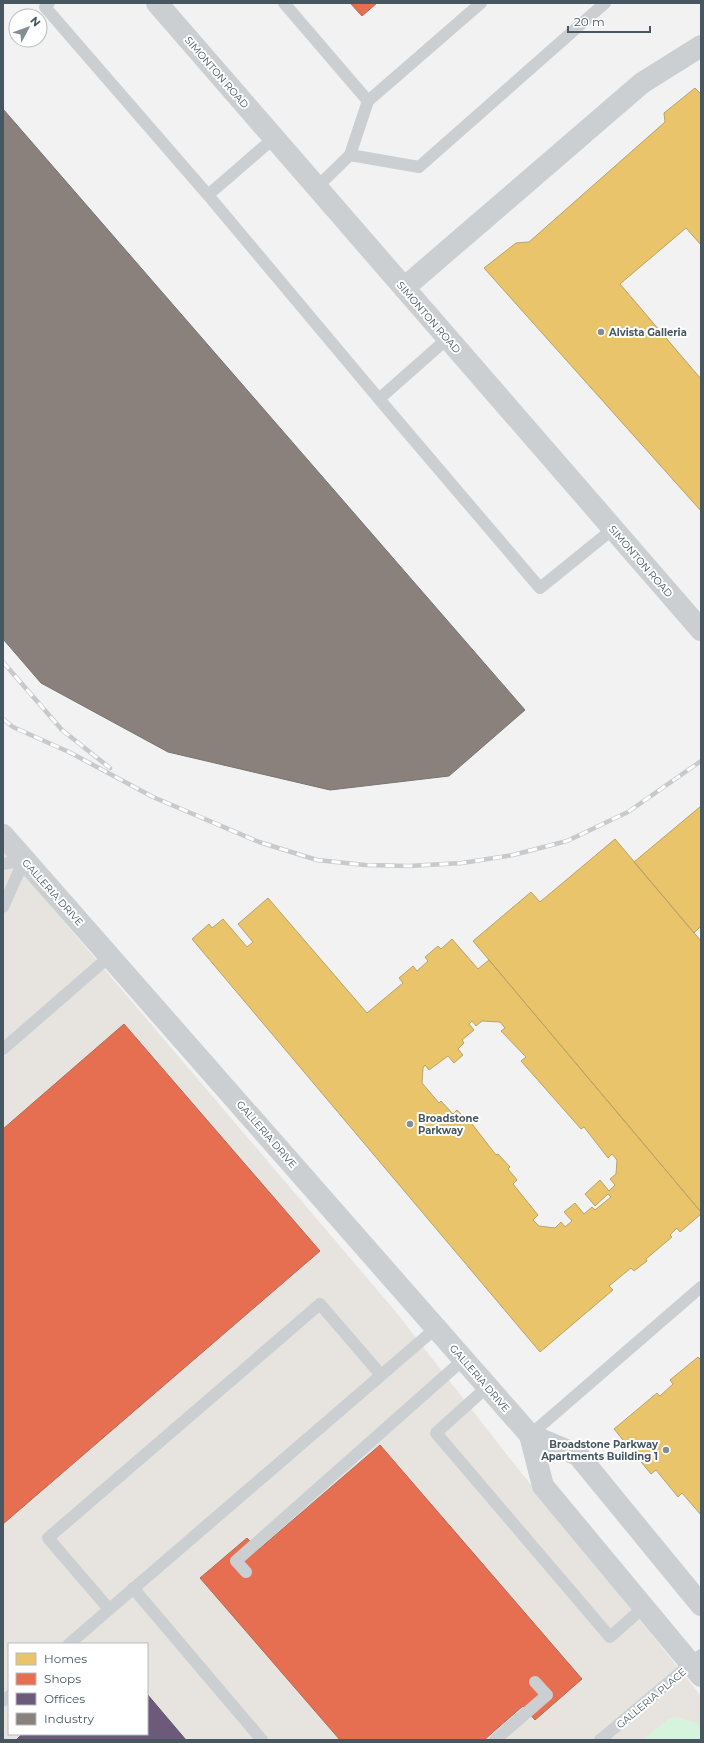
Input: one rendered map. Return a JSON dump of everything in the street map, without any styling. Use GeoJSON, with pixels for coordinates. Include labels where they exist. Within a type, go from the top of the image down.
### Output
{"type":"FeatureCollection","features":[{"type":"Feature","properties":{"kind":"street","name":"SIMONTON ROAD"},"geometry":{"type":"LineString","coordinates":[[157,3],[701,630]]}},
{"type":"Feature","properties":{"kind":"street"},"geometry":{"type":"LineString","coordinates":[[404,288],[642,83],[701,46]]}},
{"type":"Feature","properties":{"kind":"street","name":"GALLERIA DRIVE"},"geometry":{"type":"LineString","coordinates":[[3,835],[530,1435],[578,1455],[701,1605]]}},
{"type":"Feature","properties":{"kind":"street","name":"GALLERIA DRIVE"},"geometry":{"type":"LineString","coordinates":[[530,1435],[543,1486],[644,1607],[698,1665]]}},
{"type":"Feature","properties":{"kind":"lane"},"geometry":{"type":"LineString","coordinates":[[49,3],[45,7],[208,195],[540,588],[613,529]]}},
{"type":"Feature","properties":{"kind":"lane"},"geometry":{"type":"LineString","coordinates":[[284,3],[368,101]]}},
{"type":"Feature","properties":{"kind":"lane"},"geometry":{"type":"LineString","coordinates":[[317,187],[350,156],[368,101],[481,3]]}},
{"type":"Feature","properties":{"kind":"lane"},"geometry":{"type":"LineString","coordinates":[[350,156],[419,166],[605,3]]}},
{"type":"Feature","properties":{"kind":"lane"},"geometry":{"type":"LineString","coordinates":[[208,195],[274,138]]}},
{"type":"Feature","properties":{"kind":"lane"},"geometry":{"type":"LineString","coordinates":[[380,399],[448,338]]}},
{"type":"Feature","properties":{"kind":"lane"},"geometry":{"type":"LineString","coordinates":[[3,864],[24,860]]}},
{"type":"Feature","properties":{"kind":"lane"},"geometry":{"type":"LineString","coordinates":[[3,907],[24,860]]}},
{"type":"Feature","properties":{"kind":"lane"},"geometry":{"type":"LineString","coordinates":[[3,1049],[110,956]]}},
{"type":"Feature","properties":{"kind":"lane"},"geometry":{"type":"LineString","coordinates":[[530,1435],[701,1286]]}},
{"type":"Feature","properties":{"kind":"lane"},"geometry":{"type":"LineString","coordinates":[[109,1609],[48,1538],[320,1304],[382,1375]]}},
{"type":"Feature","properties":{"kind":"lane"},"geometry":{"type":"LineString","coordinates":[[70,1643],[436,1328]]}},
{"type":"Feature","properties":{"kind":"lane"},"geometry":{"type":"LineString","coordinates":[[246,1572],[236,1561],[464,1360]]}},
{"type":"Feature","properties":{"kind":"lane"},"geometry":{"type":"LineString","coordinates":[[487,1387],[436,1433],[610,1637],[644,1607]]}},
{"type":"Feature","properties":{"kind":"lane"},"geometry":{"type":"LineString","coordinates":[[133,1588],[262,1740]]}},
{"type":"Feature","properties":{"kind":"lane","name":"GALLERIA PLACE"},"geometry":{"type":"LineString","coordinates":[[600,1740],[698,1665]]}},
{"type":"Feature","properties":{"kind":"lane"},"geometry":{"type":"LineString","coordinates":[[495,1740],[547,1695],[535,1682]]}},
{"type":"Feature","properties":{"kind":"shaded area"},"geometry":{"type":"Polygon","coordinates":[[[3,850],[396,1312],[511,1460],[701,1696],[701,1740],[3,1740],[3,850]]]}},
{"type":"Feature","properties":{"kind":"green space"},"geometry":{"type":"Polygon","coordinates":[[[676,1717],[690,1720],[699,1725],[701,1727],[701,1740],[643,1740],[667,1720],[676,1717]]]}},
{"type":"Feature","properties":{"kind":"building: Homes","name":"Alvista Galleria"},"geometry":{"type":"Polygon","coordinates":[[[695,88],[701,94],[701,245],[686,228],[620,284],[701,379],[701,511],[484,268],[516,243],[529,242],[665,122],[664,113],[695,88]]]}},
{"type":"Feature","properties":{"kind":"building: Homes"},"geometry":{"type":"Polygon","coordinates":[[[701,806],[701,926],[694,933],[634,862],[701,806]]]}},
{"type":"Feature","properties":{"kind":"building: Homes"},"geometry":{"type":"Polygon","coordinates":[[[615,839],[701,941],[701,1212],[473,941],[531,892],[540,902],[615,839]]]}},
{"type":"Feature","properties":{"kind":"building: Homes","name":"Broadstone Parkway"},"geometry":{"type":"Polygon","coordinates":[[[268,898],[367,1013],[403,983],[399,978],[413,966],[417,971],[428,961],[425,957],[438,946],[441,949],[452,939],[478,969],[489,960],[701,1212],[701,1214],[680,1232],[677,1228],[670,1235],[672,1237],[646,1259],[647,1261],[634,1271],[631,1268],[609,1286],[613,1290],[540,1352],[192,939],[209,924],[212,928],[223,919],[247,947],[253,942],[238,924],[268,898]],[[472,1021],[469,1024],[474,1030],[462,1040],[464,1043],[458,1049],[463,1055],[454,1063],[448,1056],[429,1070],[425,1065],[423,1068],[422,1083],[439,1103],[441,1101],[453,1114],[457,1110],[467,1121],[469,1120],[496,1155],[498,1154],[510,1167],[508,1169],[517,1180],[513,1184],[538,1215],[533,1220],[539,1226],[555,1228],[561,1222],[565,1227],[572,1221],[564,1212],[575,1203],[584,1214],[592,1207],[595,1210],[611,1197],[608,1194],[595,1206],[585,1194],[600,1180],[609,1191],[615,1185],[610,1179],[616,1174],[617,1160],[612,1154],[608,1158],[584,1127],[581,1129],[521,1061],[526,1057],[501,1031],[505,1028],[500,1022],[482,1021],[476,1026],[472,1021]]]}},
{"type":"Feature","properties":{"kind":"building: Homes","name":"Broadstone Parkway Apartments Building 1"},"geometry":{"type":"Polygon","coordinates":[[[698,1357],[701,1360],[701,1515],[682,1493],[678,1497],[656,1470],[651,1474],[614,1429],[657,1393],[660,1396],[673,1384],[670,1380],[698,1357]]]}},
{"type":"Feature","properties":{"kind":"building: Shops"},"geometry":{"type":"Polygon","coordinates":[[[350,3],[377,3],[362,16],[350,3]]]}},
{"type":"Feature","properties":{"kind":"building: Shops"},"geometry":{"type":"Polygon","coordinates":[[[124,1024],[320,1251],[3,1524],[3,1129],[124,1024]]]}},
{"type":"Feature","properties":{"kind":"building: Shops"},"geometry":{"type":"Polygon","coordinates":[[[380,1445],[582,1679],[535,1720],[523,1706],[484,1740],[340,1740],[200,1578],[247,1538],[258,1550],[380,1445]]]}},
{"type":"Feature","properties":{"kind":"building: Offices"},"geometry":{"type":"Polygon","coordinates":[[[148,1695],[186,1740],[18,1740],[17,1739],[21,1735],[148,1735],[148,1695]]]}},
{"type":"Feature","properties":{"kind":"building: Industry"},"geometry":{"type":"Polygon","coordinates":[[[3,109],[525,710],[449,776],[330,790],[168,752],[41,683],[3,639],[3,109]]]}},
{"type":"Feature","properties":{"kind":"railway"},"geometry":{"type":"LineString","coordinates":[[3,662],[62,730],[110,768]]}},
{"type":"Feature","properties":{"kind":"railway"},"geometry":{"type":"LineString","coordinates":[[3,719],[13,727],[69,752],[153,797],[259,842],[317,860],[365,865],[409,866],[462,863],[513,855],[567,841],[628,812],[701,761]]}},
{"type":"Feature","properties":{"kind":"place","name":"Alvista Galleria"},"geometry":{"type":"Point","coordinates":[601,332]}},
{"type":"Feature","properties":{"kind":"place","name":"Broadstone Parkway"},"geometry":{"type":"Point","coordinates":[410,1124]}},
{"type":"Feature","properties":{"kind":"place","name":"Broadstone Parkway Apartments Building 1"},"geometry":{"type":"Point","coordinates":[666,1450]}}]}
